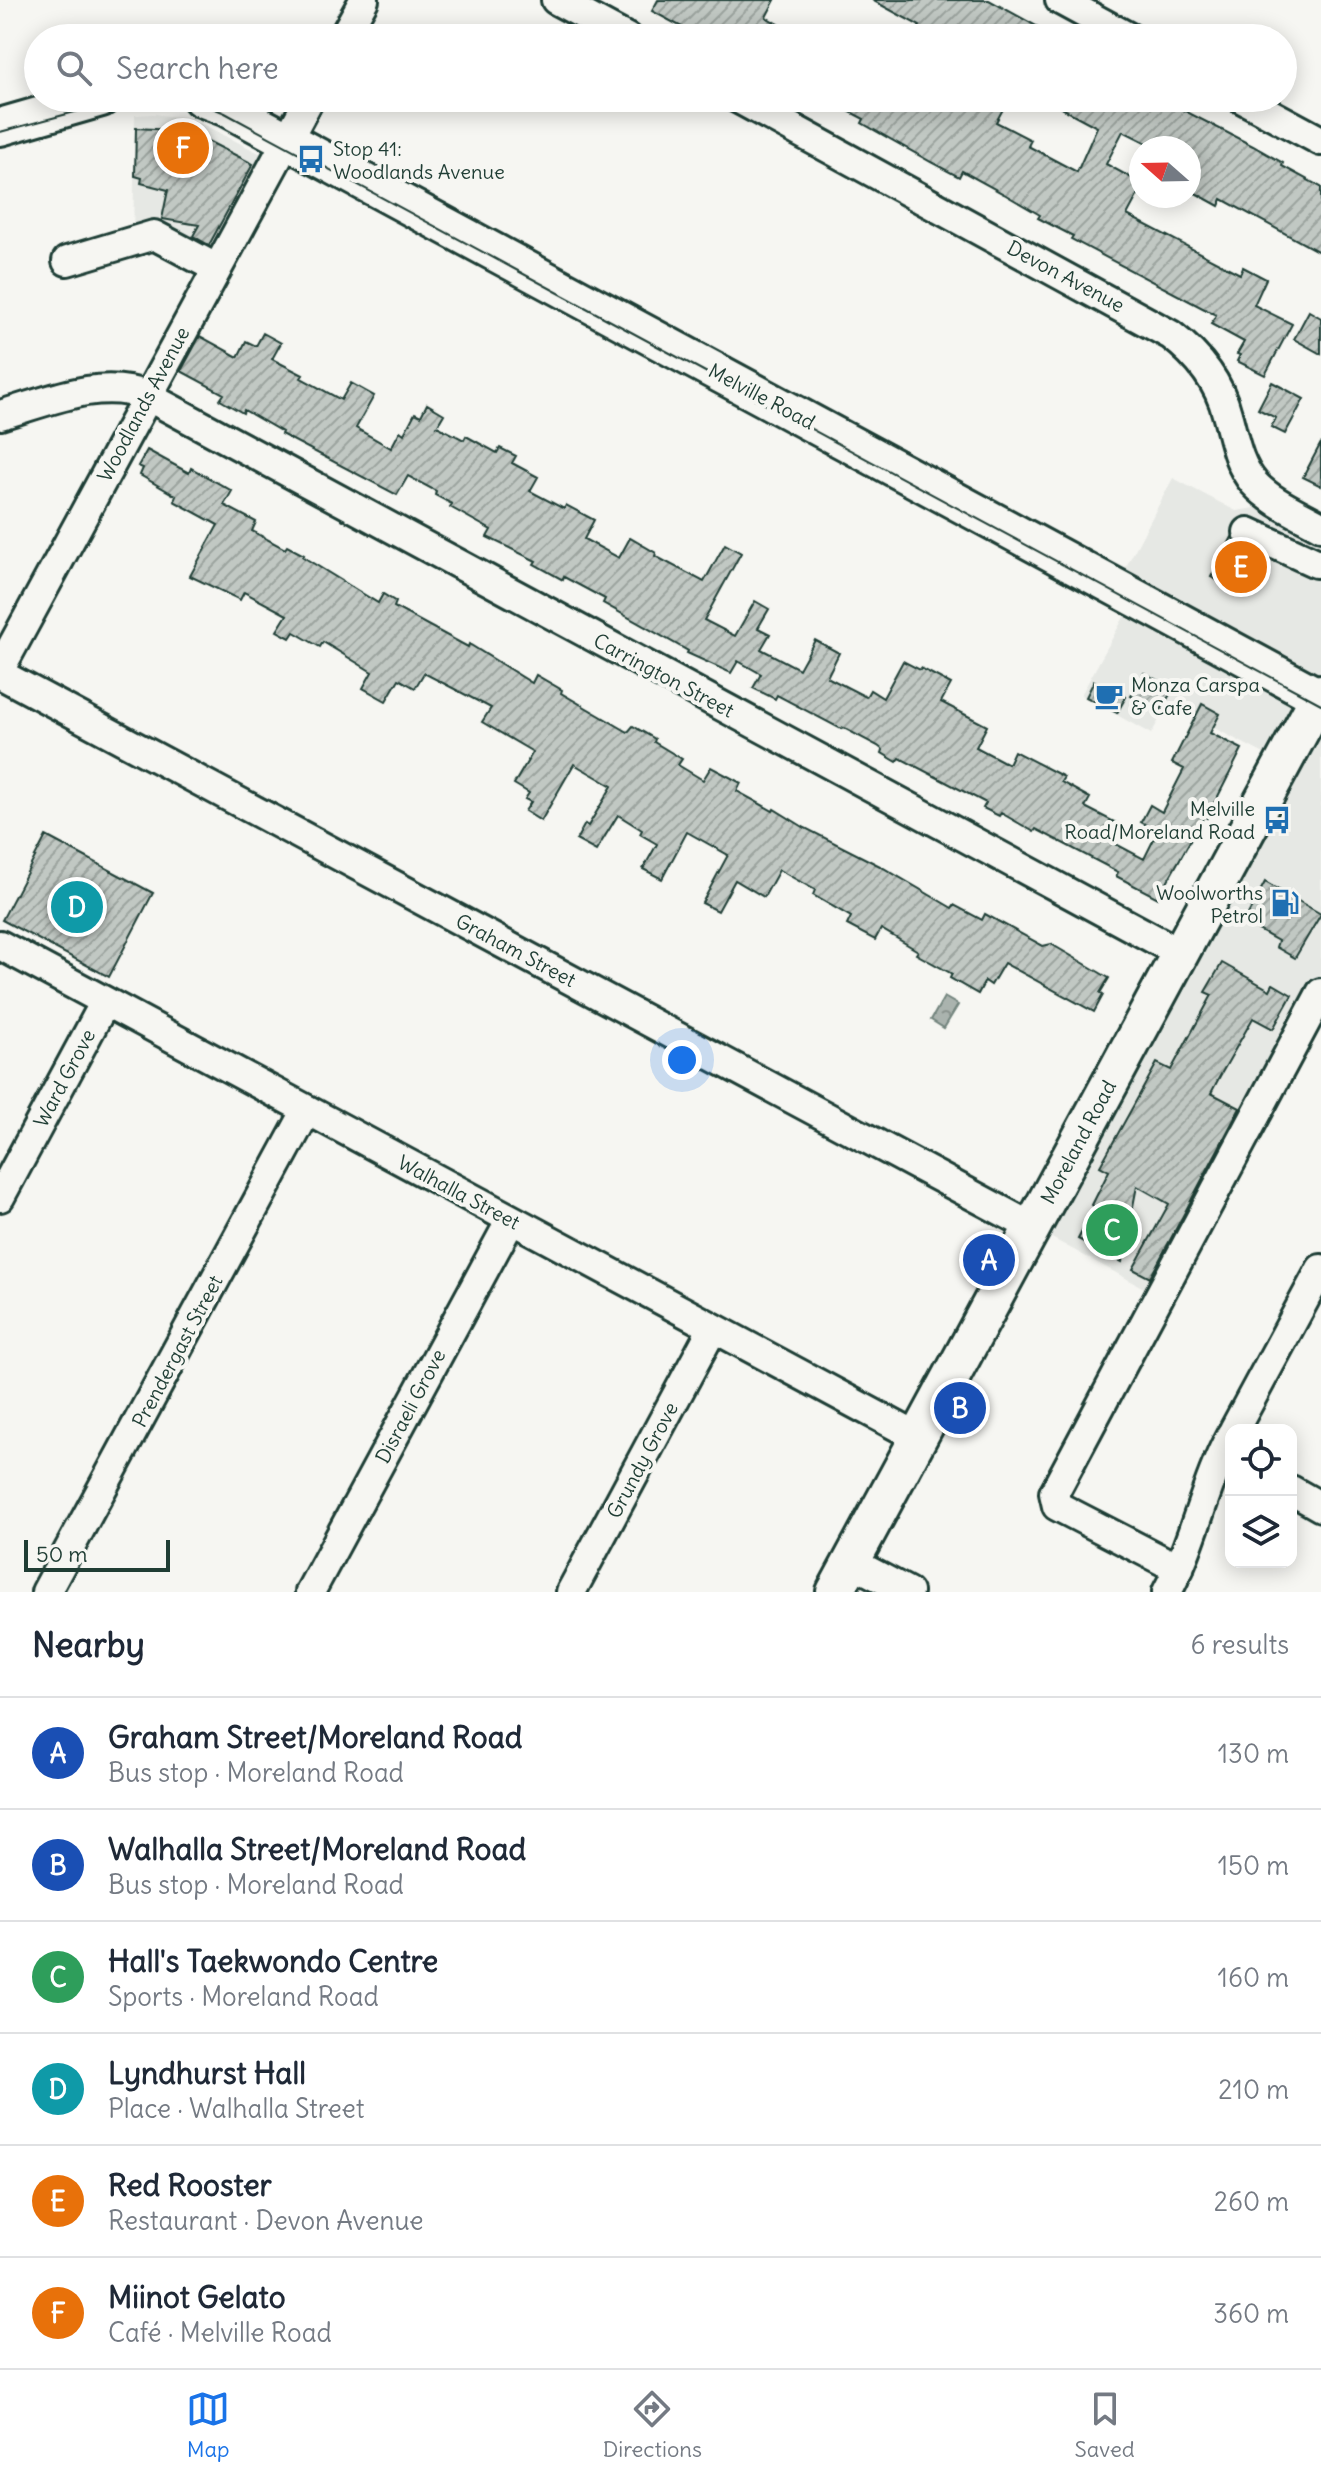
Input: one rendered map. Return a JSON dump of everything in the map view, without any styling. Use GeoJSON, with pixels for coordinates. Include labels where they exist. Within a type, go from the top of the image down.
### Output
{"type":"FeatureCollection","features":[{"type":"Feature","properties":{"kind":"main road"},"geometry":{"type":"LineString","coordinates":[[0,127],[52,112]]}},
{"type":"Feature","properties":{"kind":"main road","name":"Melville Road"},"geometry":{"type":"LineString","coordinates":[[234,112],[1320,696]]}},
{"type":"Feature","properties":{"kind":"main road","name":"Moreland Road"},"geometry":{"type":"LineString","coordinates":[[843,1577],[1320,696]]}},
{"type":"Feature","properties":{"kind":"street"},"geometry":{"type":"LineString","coordinates":[[351,24],[364,0]]}},
{"type":"Feature","properties":{"kind":"street"},"geometry":{"type":"LineString","coordinates":[[556,0],[601,24]]}},
{"type":"Feature","properties":{"kind":"street"},"geometry":{"type":"LineString","coordinates":[[1060,0],[1104,24]]}},
{"type":"Feature","properties":{"kind":"street","name":"Woodlands Avenue"},"geometry":{"type":"LineString","coordinates":[[0,672],[302,112]]}},
{"type":"Feature","properties":{"kind":"street","name":"Devon Avenue"},"geometry":{"type":"LineString","coordinates":[[763,112],[1171,335],[1199,361],[1212,380],[1223,400],[1236,450],[1254,482],[1277,502],[1321,526]]}},
{"type":"Feature","properties":{"kind":"street"},"geometry":{"type":"LineString","coordinates":[[1267,112],[1321,141]]}},
{"type":"Feature","properties":{"kind":"street"},"geometry":{"type":"LineString","coordinates":[[67,261],[154,235],[216,268]]}},
{"type":"Feature","properties":{"kind":"street","name":"Carrington Street"},"geometry":{"type":"LineString","coordinates":[[0,415],[104,388],[131,390],[147,396],[1180,953]]}},
{"type":"Feature","properties":{"kind":"street"},"geometry":{"type":"LineString","coordinates":[[1248,532],[1316,563]]}},
{"type":"Feature","properties":{"kind":"street","name":"Graham Street"},"geometry":{"type":"LineString","coordinates":[[0,672],[1032,1227]]}},
{"type":"Feature","properties":{"kind":"street","name":"Walhalla Street"},"geometry":{"type":"LineString","coordinates":[[0,945],[919,1438]]}},
{"type":"Feature","properties":{"kind":"street"},"geometry":{"type":"LineString","coordinates":[[1225,1452],[1210,1478],[1173,1580],[1057,1506],[1054,1493],[1321,993]]}},
{"type":"Feature","properties":{"kind":"street","name":"Ward Grove"},"geometry":{"type":"LineString","coordinates":[[0,1197],[105,1002]]}},
{"type":"Feature","properties":{"kind":"street","name":"Prendergast Street"},"geometry":{"type":"LineString","coordinates":[[46,1592],[307,1110]]}},
{"type":"Feature","properties":{"kind":"street","name":"Disraeli Grove"},"geometry":{"type":"LineString","coordinates":[[310,1592],[511,1220]]}},
{"type":"Feature","properties":{"kind":"street"},"geometry":{"type":"LineString","coordinates":[[1240,1424],[1321,1269]]}},
{"type":"Feature","properties":{"kind":"street","name":"Grundy Grove"},"geometry":{"type":"LineString","coordinates":[[571,1592],[713,1328]]}},
{"type":"Feature","properties":{"kind":"street"},"geometry":{"type":"LineString","coordinates":[[1297,1493],[1321,1507]]}},
{"type":"Feature","properties":{"kind":"street"},"geometry":{"type":"LineString","coordinates":[[843,1577],[908,1592]]}},
{"type":"Feature","properties":{"kind":"shaded area"},"geometry":{"type":"Polygon","coordinates":[[[135,115],[185,118],[202,124],[279,163],[219,275],[154,240],[133,244],[135,115]]]}},
{"type":"Feature","properties":{"kind":"shaded area"},"geometry":{"type":"Polygon","coordinates":[[[1173,478],[1236,511],[1287,503],[1321,521],[1321,981],[1155,1294],[1037,1230],[1289,767],[1168,704],[1151,734],[1081,695],[1129,608],[1110,597],[1173,478]]]}},
{"type":"Feature","properties":{"kind":"water"},"geometry":{"type":"Polygon","coordinates":[[[944,997],[958,1005],[944,1028],[931,1020],[944,997]]]}},
{"type":"Feature","properties":{"kind":"building"},"geometry":{"type":"Polygon","coordinates":[[[658,0],[775,0],[766,17],[778,24],[676,24],[652,11],[658,0]]]}},
{"type":"Feature","properties":{"kind":"building"},"geometry":{"type":"Polygon","coordinates":[[[872,0],[989,0],[1033,24],[916,24],[872,0]]]}},
{"type":"Feature","properties":{"kind":"building"},"geometry":{"type":"Polygon","coordinates":[[[851,112],[1001,112],[996,122],[1031,140],[1028,146],[1077,172],[1097,127],[1069,112],[1187,112],[1253,146],[1321,187],[1321,253],[1222,199],[1219,206],[1201,196],[1201,136],[1133,136],[1123,131],[1106,164],[1129,176],[1131,208],[1127,215],[1240,274],[1243,267],[1266,279],[1254,305],[1292,324],[1265,375],[1237,361],[1240,355],[1237,354],[1244,342],[1211,324],[1216,315],[1071,239],[1073,236],[1038,218],[1040,215],[962,171],[959,177],[862,123],[864,119],[851,112]]]}},
{"type":"Feature","properties":{"kind":"building"},"geometry":{"type":"Polygon","coordinates":[[[136,128],[190,131],[253,164],[209,245],[193,236],[199,225],[162,219],[168,190],[141,183],[142,178],[135,176],[136,128]]]}},
{"type":"Feature","properties":{"kind":"building"},"geometry":{"type":"Polygon","coordinates":[[[1309,311],[1321,318],[1321,354],[1294,339],[1309,311]]]}},
{"type":"Feature","properties":{"kind":"building"},"geometry":{"type":"Polygon","coordinates":[[[263,333],[281,343],[272,359],[303,375],[301,378],[341,400],[351,383],[374,396],[356,428],[391,448],[400,431],[404,434],[415,413],[421,416],[427,404],[444,414],[437,426],[464,440],[466,436],[497,453],[500,448],[516,456],[512,463],[538,477],[530,491],[594,520],[584,539],[619,558],[630,538],[656,553],[655,556],[704,582],[725,544],[741,553],[704,620],[735,636],[755,601],[769,609],[758,628],[770,634],[761,649],[799,669],[815,640],[839,653],[827,677],[866,697],[870,690],[883,698],[903,661],[951,684],[941,702],[987,726],[976,747],[1008,764],[1014,751],[1064,777],[1061,782],[1090,798],[1085,807],[1120,825],[1112,842],[1144,859],[1158,831],[1141,822],[1150,805],[1162,812],[1184,769],[1172,763],[1202,704],[1220,714],[1210,733],[1242,749],[1207,818],[1204,816],[1158,898],[1116,876],[1118,872],[1036,829],[1034,832],[1001,813],[999,816],[983,808],[986,803],[900,758],[897,762],[882,753],[878,746],[842,727],[777,695],[775,699],[753,688],[761,674],[738,661],[731,673],[687,653],[603,603],[605,599],[564,577],[563,580],[534,564],[536,561],[487,537],[491,530],[450,507],[452,504],[435,495],[436,491],[408,476],[397,495],[281,434],[244,410],[243,413],[220,400],[224,394],[181,371],[200,336],[238,357],[246,341],[256,346],[263,333]]]}},
{"type":"Feature","properties":{"kind":"building"},"geometry":{"type":"Polygon","coordinates":[[[1272,382],[1304,399],[1285,434],[1271,427],[1276,418],[1258,409],[1272,382]]]}},
{"type":"Feature","properties":{"kind":"building"},"geometry":{"type":"Polygon","coordinates":[[[1321,443],[1321,486],[1303,477],[1321,443]]]}},
{"type":"Feature","properties":{"kind":"building"},"geometry":{"type":"Polygon","coordinates":[[[147,450],[189,473],[191,468],[232,491],[224,505],[256,522],[252,531],[285,549],[287,546],[304,555],[378,603],[383,594],[396,602],[394,607],[468,647],[469,644],[532,683],[536,675],[628,732],[633,726],[682,759],[678,765],[703,780],[711,767],[741,783],[737,791],[880,866],[952,908],[954,905],[982,920],[985,914],[1043,946],[1051,944],[1109,978],[1094,1012],[1004,963],[991,985],[985,981],[978,994],[881,929],[875,940],[847,925],[851,917],[813,895],[815,890],[779,870],[764,897],[735,880],[718,911],[702,903],[728,855],[687,832],[662,879],[643,869],[657,844],[618,815],[596,851],[576,840],[612,786],[574,764],[541,821],[525,811],[531,802],[525,799],[529,793],[514,784],[533,752],[482,722],[491,708],[424,673],[415,688],[399,679],[386,701],[363,688],[372,672],[323,642],[320,647],[294,632],[290,638],[277,631],[287,615],[244,592],[240,600],[190,576],[218,525],[174,501],[176,496],[140,475],[143,468],[138,466],[147,450]]]}},
{"type":"Feature","properties":{"kind":"building"},"geometry":{"type":"Polygon","coordinates":[[[1232,537],[1240,547],[1269,560],[1249,597],[1211,577],[1232,537]]]}},
{"type":"Feature","properties":{"kind":"building"},"geometry":{"type":"Polygon","coordinates":[[[1144,673],[1173,689],[1160,712],[1131,696],[1144,673]]]}},
{"type":"Feature","properties":{"kind":"building"},"geometry":{"type":"Polygon","coordinates":[[[1094,681],[1126,697],[1117,713],[1086,697],[1094,681]]]}},
{"type":"Feature","properties":{"kind":"building"},"geometry":{"type":"Polygon","coordinates":[[[46,836],[153,893],[109,977],[2,920],[46,836]]]}},
{"type":"Feature","properties":{"kind":"building"},"geometry":{"type":"Polygon","coordinates":[[[1265,882],[1321,914],[1295,958],[1276,947],[1278,941],[1244,922],[1265,882]]]}},
{"type":"Feature","properties":{"kind":"building"},"geometry":{"type":"Polygon","coordinates":[[[1222,963],[1270,990],[1273,984],[1292,995],[1273,1029],[1253,1018],[1211,1093],[1240,1108],[1150,1278],[1133,1269],[1169,1204],[1137,1186],[1122,1262],[1078,1239],[1109,1171],[1100,1166],[1157,1063],[1171,1070],[1212,995],[1205,992],[1222,963]]]}},
{"type":"Feature","properties":{"kind":"tram line"},"geometry":{"type":"LineString","coordinates":[[0,132],[75,112]]}},
{"type":"Feature","properties":{"kind":"tram line"},"geometry":{"type":"LineString","coordinates":[[223,112],[1321,704]]}},
{"type":"Feature","properties":{"kind":"place","name":"Miinot Gelato"},"geometry":{"type":"Point","coordinates":[183,148]}},
{"type":"Feature","properties":{"kind":"place","name":"Stop 41: Woodlands Avenue"},"geometry":{"type":"Point","coordinates":[311,159]}},
{"type":"Feature","properties":{"kind":"place","name":"Red Rooster"},"geometry":{"type":"Point","coordinates":[1241,567]}},
{"type":"Feature","properties":{"kind":"place","name":"Monza Carspa & Cafe"},"geometry":{"type":"Point","coordinates":[1109,696]}},
{"type":"Feature","properties":{"kind":"place","name":"Melville Road/Moreland Road"},"geometry":{"type":"Point","coordinates":[1277,820]}},
{"type":"Feature","properties":{"kind":"place","name":"Woolworths Petrol"},"geometry":{"type":"Point","coordinates":[1285,903]}},
{"type":"Feature","properties":{"kind":"place","name":"Lyndhurst Hall"},"geometry":{"type":"Point","coordinates":[77,907]}},
{"type":"Feature","properties":{"kind":"place","name":"Hall's Taekwondo Centre"},"geometry":{"type":"Point","coordinates":[1112,1230]}},
{"type":"Feature","properties":{"kind":"place","name":"Graham Street/Moreland Road"},"geometry":{"type":"Point","coordinates":[989,1260]}},
{"type":"Feature","properties":{"kind":"place","name":"Walhalla Street/Moreland Road"},"geometry":{"type":"Point","coordinates":[960,1408]}}]}
